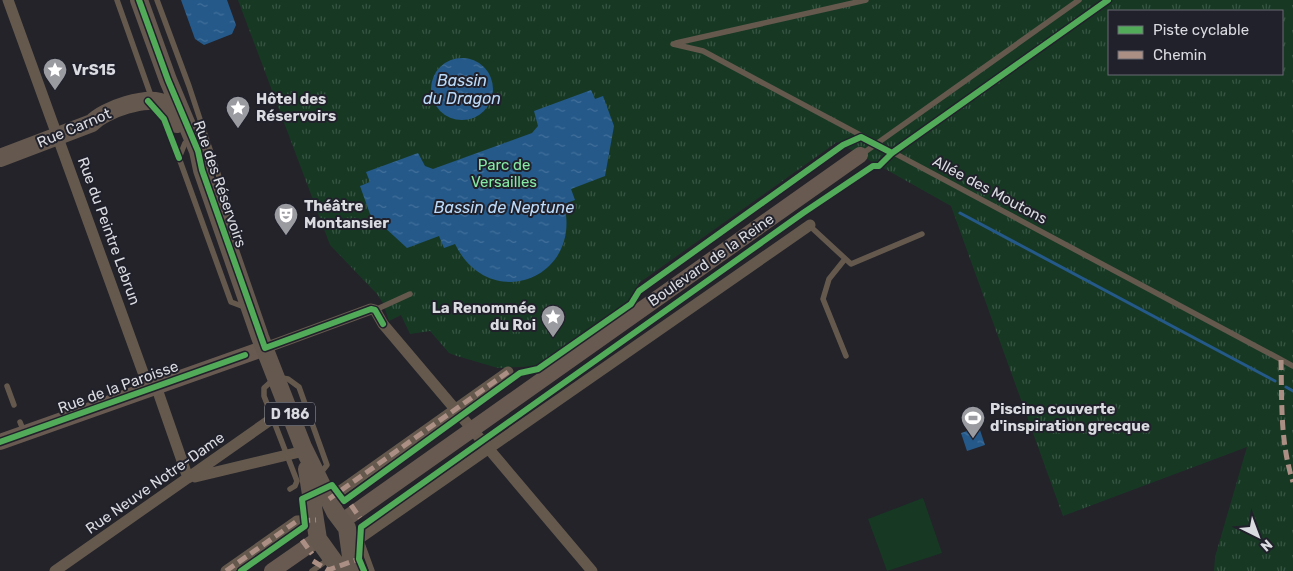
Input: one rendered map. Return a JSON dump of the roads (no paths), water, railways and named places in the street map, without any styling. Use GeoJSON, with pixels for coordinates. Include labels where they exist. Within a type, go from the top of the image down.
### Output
{"type":"FeatureCollection","features":[{"type":"Feature","properties":{"kind":"main road","name":"Rue des Réservoirs"},"geometry":{"type":"LineString","coordinates":[[139,0],[177,86],[198,151],[202,170],[223,231],[304,452],[344,524]]}},
{"type":"Feature","properties":{"kind":"main road","name":"Rue Carnot"},"geometry":{"type":"LineString","coordinates":[[0,158],[92,123],[99,115],[177,86]]}},
{"type":"Feature","properties":{"kind":"main road","name":"Rue des Réservoirs"},"geometry":{"type":"LineString","coordinates":[[143,100],[157,100],[166,104],[172,111],[192,159],[202,170]]}},
{"type":"Feature","properties":{"kind":"main road","name":"Rue des Réservoirs"},"geometry":{"type":"LineString","coordinates":[[304,452],[316,519],[326,559]]}},
{"type":"Feature","properties":{"kind":"main road","name":"Boulevard de la Reine"},"geometry":{"type":"LineString","coordinates":[[316,519],[327,512],[344,524],[336,547],[326,559]]}},
{"type":"Feature","properties":{"kind":"main road","name":"D 186"},"geometry":{"type":"LineString","coordinates":[[344,524],[353,571]]}},
{"type":"Feature","properties":{"kind":"street","name":"Rue du Peintre Lebrun"},"geometry":{"type":"LineString","coordinates":[[8,0],[57,136],[188,478]]}},
{"type":"Feature","properties":{"kind":"street","name":"Boulevard de la Reine"},"geometry":{"type":"LineString","coordinates":[[344,524],[473,428],[860,155]]}},
{"type":"Feature","properties":{"kind":"street"},"geometry":{"type":"LineString","coordinates":[[344,524],[488,448],[811,226]]}},
{"type":"Feature","properties":{"kind":"street","name":"Rue de la Paroisse"},"geometry":{"type":"LineString","coordinates":[[0,442],[22,428],[153,388],[371,309],[375,310]]}},
{"type":"Feature","properties":{"kind":"street"},"geometry":{"type":"LineString","coordinates":[[375,310],[383,324],[473,428],[592,571]]}},
{"type":"Feature","properties":{"kind":"street"},"geometry":{"type":"LineString","coordinates":[[344,524],[456,409],[508,372]]}},
{"type":"Feature","properties":{"kind":"street","name":"Rue Neuve Notre-Dame"},"geometry":{"type":"LineString","coordinates":[[55,571],[273,418]]}},
{"type":"Feature","properties":{"kind":"street"},"geometry":{"type":"LineString","coordinates":[[188,478],[304,452]]}},
{"type":"Feature","properties":{"kind":"street","name":"Boulevard de la Reine"},"geometry":{"type":"LineString","coordinates":[[233,569],[297,521],[316,519]]}},
{"type":"Feature","properties":{"kind":"street","name":"Boulevard de la Reine"},"geometry":{"type":"LineString","coordinates":[[272,571],[326,559]]}},
{"type":"Feature","properties":{"kind":"lane"},"geometry":{"type":"LineString","coordinates":[[117,0],[143,100]]}},
{"type":"Feature","properties":{"kind":"lane"},"geometry":{"type":"LineString","coordinates":[[157,0],[177,86],[231,213],[223,231]]}},
{"type":"Feature","properties":{"kind":"lane","name":"Allée des Moutons"},"geometry":{"type":"LineString","coordinates":[[866,0],[673,44],[704,51],[1293,366]]}},
{"type":"Feature","properties":{"kind":"lane","name":"Boulevard de la Reine"},"geometry":{"type":"LineString","coordinates":[[860,155],[1079,0]]}},
{"type":"Feature","properties":{"kind":"lane"},"geometry":{"type":"LineString","coordinates":[[185,143],[179,158],[231,302],[251,310]]}},
{"type":"Feature","properties":{"kind":"lane"},"geometry":{"type":"LineString","coordinates":[[811,226],[851,264],[922,234]]}},
{"type":"Feature","properties":{"kind":"lane"},"geometry":{"type":"LineString","coordinates":[[845,259],[829,279],[822,300],[846,356]]}},
{"type":"Feature","properties":{"kind":"lane"},"geometry":{"type":"LineString","coordinates":[[375,310],[410,294]]}},
{"type":"Feature","properties":{"kind":"lane"},"geometry":{"type":"LineString","coordinates":[[290,489],[295,486],[297,481],[273,418],[264,388],[276,377],[288,379],[298,387],[327,465],[318,477]]}},
{"type":"Feature","properties":{"kind":"lane"},"geometry":{"type":"LineString","coordinates":[[7,386],[14,404]]}},
{"type":"Feature","properties":{"kind":"lane"},"geometry":{"type":"LineString","coordinates":[[344,524],[372,571]]}},
{"type":"Feature","properties":{"kind":"lane"},"geometry":{"type":"LineString","coordinates":[[312,571],[326,559]]}},
{"type":"Feature","properties":{"kind":"water"},"geometry":{"type":"Polygon","coordinates":[[[181,0],[227,0],[236,25],[232,34],[204,45],[195,39],[181,0]]]}},
{"type":"Feature","properties":{"kind":"water","name":"Bassin du Dragon"},"geometry":{"type":"Polygon","coordinates":[[[456,58],[468,58],[484,67],[491,77],[493,89],[491,101],[484,111],[468,120],[456,120],[445,115],[436,106],[431,95],[431,83],[436,72],[445,63],[456,58]]]}},
{"type":"Feature","properties":{"kind":"water","name":"Bassin de Neptune"},"geometry":{"type":"Polygon","coordinates":[[[591,90],[595,99],[603,96],[614,126],[605,176],[571,189],[575,200],[564,204],[566,230],[560,252],[547,268],[529,278],[509,282],[489,278],[470,265],[455,244],[444,248],[439,236],[407,248],[370,214],[360,186],[370,182],[366,172],[418,153],[425,166],[433,169],[532,133],[538,126],[534,111],[591,90]]]}},
{"type":"Feature","properties":{"kind":"water","name":"Piscine couverte d'inspiration grecque"},"geometry":{"type":"Polygon","coordinates":[[[979,427],[985,445],[967,451],[961,433],[979,427]]]}},
{"type":"Feature","properties":{"kind":"waterway"},"geometry":{"type":"LineString","coordinates":[[960,213],[1275,381]]}},
{"type":"Feature","properties":{"kind":"waterway"},"geometry":{"type":"LineString","coordinates":[[1286,387],[1293,391]]}},
{"type":"Feature","properties":{"kind":"place","name":"VrS15"},"geometry":{"type":"Point","coordinates":[55,91]}},
{"type":"Feature","properties":{"kind":"place","name":"Hôtel des Réservoirs"},"geometry":{"type":"Point","coordinates":[238,129]}},
{"type":"Feature","properties":{"kind":"place","name":"Théâtre Montansier"},"geometry":{"type":"Point","coordinates":[286,236]}},
{"type":"Feature","properties":{"kind":"place","name":"La Renommée du Roi"},"geometry":{"type":"Point","coordinates":[553,338]}},
{"type":"Feature","properties":{"kind":"place","name":"Piscine couverte d'inspiration grecque"},"geometry":{"type":"Point","coordinates":[973,439]}},
{"type":"Feature","properties":{"kind":"park label","name":"Parc de Versailles"},"geometry":{"type":"Point","coordinates":[504,174]}}]}
